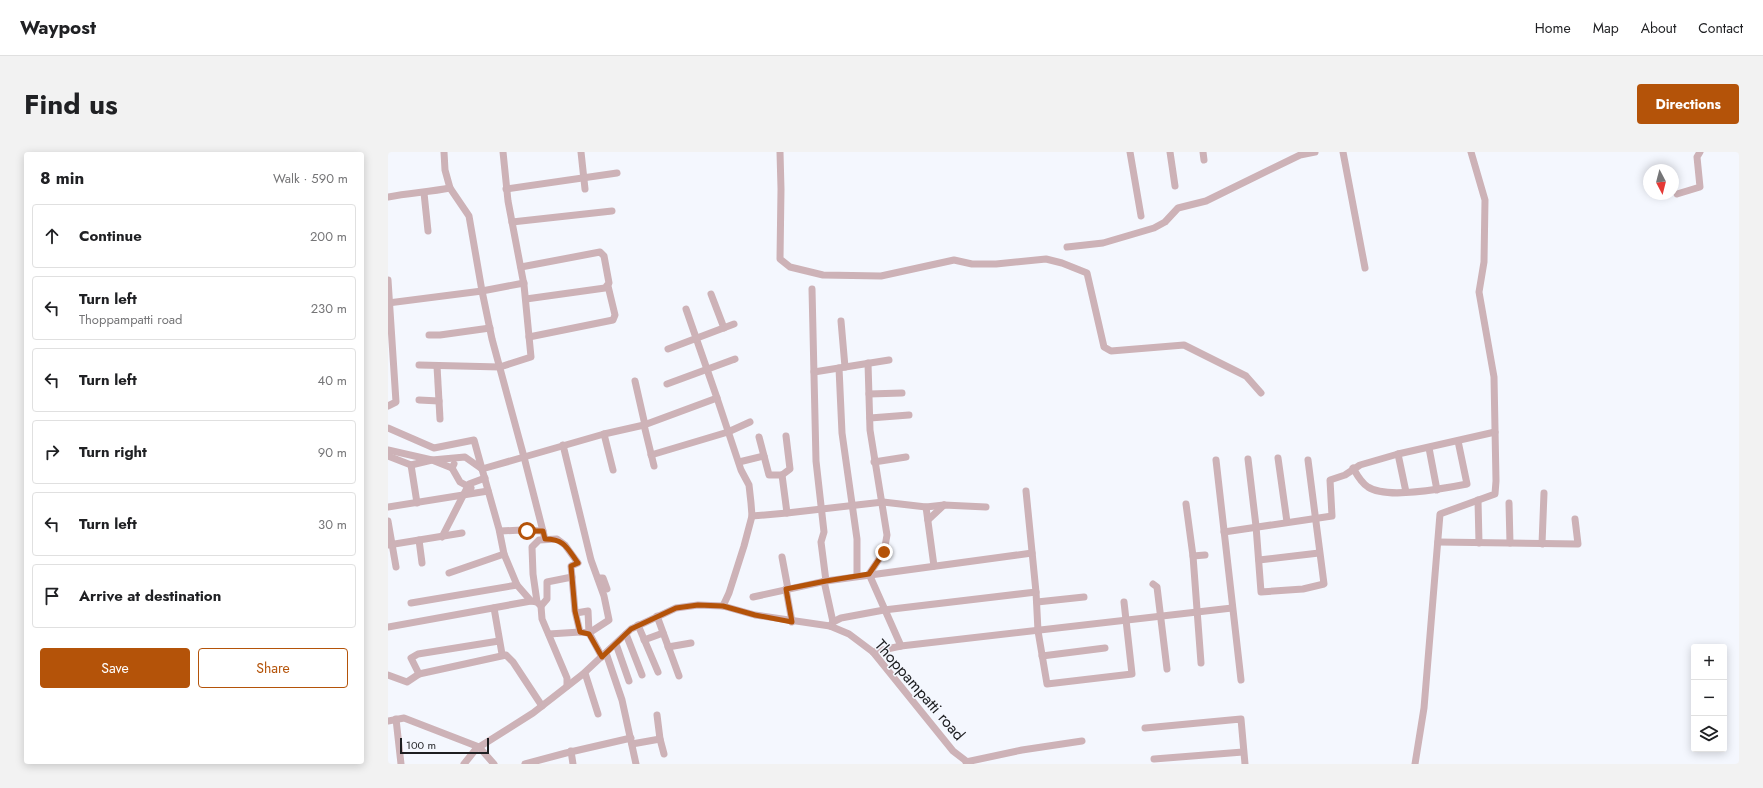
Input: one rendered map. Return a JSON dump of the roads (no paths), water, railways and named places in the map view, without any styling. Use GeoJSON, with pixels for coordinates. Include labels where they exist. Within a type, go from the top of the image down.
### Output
{"type":"FeatureCollection","features":[{"type":"Feature","properties":{"kind":"street"},"geometry":{"type":"LineString","coordinates":[[444,152],[445,170],[450,188],[469,216],[490,328],[545,539]]}},
{"type":"Feature","properties":{"kind":"street"},"geometry":{"type":"LineString","coordinates":[[420,366],[500,367],[531,357],[524,283],[506,188],[502,152]]}},
{"type":"Feature","properties":{"kind":"street"},"geometry":{"type":"LineString","coordinates":[[581,152],[585,189]]}},
{"type":"Feature","properties":{"kind":"street"},"geometry":{"type":"LineString","coordinates":[[780,152],[780,259],[790,267],[823,275],[881,276],[954,260],[972,264],[996,264],[1046,259],[1062,262],[1087,273],[1104,347],[1112,351],[1184,345],[1246,376],[1260,393]]}},
{"type":"Feature","properties":{"kind":"street"},"geometry":{"type":"LineString","coordinates":[[1130,152],[1140,216]]}},
{"type":"Feature","properties":{"kind":"street"},"geometry":{"type":"LineString","coordinates":[[1170,152],[1175,186]]}},
{"type":"Feature","properties":{"kind":"street"},"geometry":{"type":"LineString","coordinates":[[1203,152],[1204,160]]}},
{"type":"Feature","properties":{"kind":"street"},"geometry":{"type":"LineString","coordinates":[[1067,247],[1103,243],[1154,228],[1165,222],[1178,208],[1206,201],[1300,155],[1315,152]]}},
{"type":"Feature","properties":{"kind":"street"},"geometry":{"type":"LineString","coordinates":[[1342,152],[1365,268]]}},
{"type":"Feature","properties":{"kind":"street"},"geometry":{"type":"LineString","coordinates":[[1415,764],[1424,708],[1440,514],[1494,494],[1496,481],[1494,377],[1479,292],[1484,262],[1485,200],[1471,152]]}},
{"type":"Feature","properties":{"kind":"street"},"geometry":{"type":"LineString","coordinates":[[1679,193],[1700,187],[1697,157],[1700,152]]}},
{"type":"Feature","properties":{"kind":"street"},"geometry":{"type":"LineString","coordinates":[[506,188],[583,177],[617,174]]}},
{"type":"Feature","properties":{"kind":"street"},"geometry":{"type":"LineString","coordinates":[[388,197],[418,192],[424,193],[450,188]]}},
{"type":"Feature","properties":{"kind":"street"},"geometry":{"type":"LineString","coordinates":[[424,193],[428,231]]}},
{"type":"Feature","properties":{"kind":"street"},"geometry":{"type":"LineString","coordinates":[[512,222],[612,210]]}},
{"type":"Feature","properties":{"kind":"street"},"geometry":{"type":"LineString","coordinates":[[521,267],[600,252],[604,256],[614,315],[612,320],[529,336]]}},
{"type":"Feature","properties":{"kind":"street"},"geometry":{"type":"LineString","coordinates":[[388,280],[396,402],[388,406]]}},
{"type":"Feature","properties":{"kind":"street"},"geometry":{"type":"LineString","coordinates":[[389,303],[482,291],[524,283]]}},
{"type":"Feature","properties":{"kind":"street"},"geometry":{"type":"LineString","coordinates":[[526,299],[605,288],[608,286]]}},
{"type":"Feature","properties":{"kind":"street"},"geometry":{"type":"LineString","coordinates":[[812,289],[816,461],[824,532],[821,542],[831,624],[841,618],[884,610],[1036,592]]}},
{"type":"Feature","properties":{"kind":"street"},"geometry":{"type":"LineString","coordinates":[[711,294],[724,328]]}},
{"type":"Feature","properties":{"kind":"street"},"geometry":{"type":"LineString","coordinates":[[686,309],[738,462],[749,485],[752,516],[729,594],[723,606]]}},
{"type":"Feature","properties":{"kind":"street"},"geometry":{"type":"LineString","coordinates":[[841,321],[842,433],[858,539],[857,576]]}},
{"type":"Feature","properties":{"kind":"street"},"geometry":{"type":"LineString","coordinates":[[668,348],[734,324]]}},
{"type":"Feature","properties":{"kind":"street"},"geometry":{"type":"LineString","coordinates":[[429,335],[440,335],[490,328]]}},
{"type":"Feature","properties":{"kind":"street"},"geometry":{"type":"LineString","coordinates":[[667,384],[735,359]]}},
{"type":"Feature","properties":{"kind":"street"},"geometry":{"type":"LineString","coordinates":[[814,372],[889,360]]}},
{"type":"Feature","properties":{"kind":"street"},"geometry":{"type":"LineString","coordinates":[[868,363],[870,418],[874,462],[883,502],[887,535],[884,552],[869,574]]}},
{"type":"Feature","properties":{"kind":"street"},"geometry":{"type":"LineString","coordinates":[[437,366],[440,419]]}},
{"type":"Feature","properties":{"kind":"street"},"geometry":{"type":"LineString","coordinates":[[635,381],[654,466]]}},
{"type":"Feature","properties":{"kind":"street"},"geometry":{"type":"LineString","coordinates":[[869,394],[902,393]]}},
{"type":"Feature","properties":{"kind":"street"},"geometry":{"type":"LineString","coordinates":[[482,469],[563,445],[645,425],[717,398]]}},
{"type":"Feature","properties":{"kind":"street"},"geometry":{"type":"LineString","coordinates":[[419,400],[439,401]]}},
{"type":"Feature","properties":{"kind":"street"},"geometry":{"type":"LineString","coordinates":[[870,418],[909,415]]}},
{"type":"Feature","properties":{"kind":"street"},"geometry":{"type":"LineString","coordinates":[[651,455],[728,432],[750,422]]}},
{"type":"Feature","properties":{"kind":"street"},"geometry":{"type":"LineString","coordinates":[[388,428],[434,448],[474,440],[500,530],[504,554],[517,586],[536,603]]}},
{"type":"Feature","properties":{"kind":"street"},"geometry":{"type":"LineString","coordinates":[[1224,532],[1256,526],[1332,516],[1330,480],[1345,475],[1353,468],[1398,454],[1495,432]]}},
{"type":"Feature","properties":{"kind":"street"},"geometry":{"type":"LineString","coordinates":[[604,434],[613,470]]}},
{"type":"Feature","properties":{"kind":"street"},"geometry":{"type":"LineString","coordinates":[[759,437],[768,475],[782,475],[790,469],[786,436]]}},
{"type":"Feature","properties":{"kind":"street"},"geometry":{"type":"LineString","coordinates":[[1353,468],[1360,479],[1369,488],[1380,492],[1437,490],[1467,484],[1458,441]]}},
{"type":"Feature","properties":{"kind":"street"},"geometry":{"type":"LineString","coordinates":[[549,634],[580,632],[589,633],[609,620],[604,596],[591,560],[563,445]]}},
{"type":"Feature","properties":{"kind":"street"},"geometry":{"type":"LineString","coordinates":[[1429,448],[1437,490]]}},
{"type":"Feature","properties":{"kind":"street"},"geometry":{"type":"LineString","coordinates":[[388,450],[432,460],[452,468],[460,482],[468,485],[478,492]]}},
{"type":"Feature","properties":{"kind":"street"},"geometry":{"type":"LineString","coordinates":[[1398,454],[1406,492]]}},
{"type":"Feature","properties":{"kind":"street"},"geometry":{"type":"LineString","coordinates":[[388,456],[411,465],[432,460],[465,457],[482,469]]}},
{"type":"Feature","properties":{"kind":"street"},"geometry":{"type":"LineString","coordinates":[[738,462],[764,456]]}},
{"type":"Feature","properties":{"kind":"street"},"geometry":{"type":"LineString","coordinates":[[874,462],[906,457]]}},
{"type":"Feature","properties":{"kind":"street"},"geometry":{"type":"LineString","coordinates":[[452,468],[458,458]]}},
{"type":"Feature","properties":{"kind":"street"},"geometry":{"type":"LineString","coordinates":[[1278,458],[1287,522]]}},
{"type":"Feature","properties":{"kind":"street"},"geometry":{"type":"LineString","coordinates":[[1248,459],[1256,526],[1261,592],[1303,589],[1324,584],[1308,460]]}},
{"type":"Feature","properties":{"kind":"street"},"geometry":{"type":"LineString","coordinates":[[1216,460],[1241,680]]}},
{"type":"Feature","properties":{"kind":"street"},"geometry":{"type":"LineString","coordinates":[[411,465],[417,503]]}},
{"type":"Feature","properties":{"kind":"street"},"geometry":{"type":"LineString","coordinates":[[782,475],[787,513]]}},
{"type":"Feature","properties":{"kind":"street"},"geometry":{"type":"LineString","coordinates":[[442,537],[468,485],[485,478]]}},
{"type":"Feature","properties":{"kind":"street"},"geometry":{"type":"LineString","coordinates":[[388,508],[488,491]]}},
{"type":"Feature","properties":{"kind":"street"},"geometry":{"type":"LineString","coordinates":[[1026,491],[1037,602],[1038,631],[1047,684],[1132,674],[1124,602]]}},
{"type":"Feature","properties":{"kind":"street"},"geometry":{"type":"LineString","coordinates":[[1542,544],[1544,493]]}},
{"type":"Feature","properties":{"kind":"street"},"geometry":{"type":"LineString","coordinates":[[1478,500],[1479,543]]}},
{"type":"Feature","properties":{"kind":"street"},"geometry":{"type":"LineString","coordinates":[[752,516],[883,502],[926,507],[944,505],[986,507]]}},
{"type":"Feature","properties":{"kind":"street"},"geometry":{"type":"LineString","coordinates":[[1509,503],[1510,543]]}},
{"type":"Feature","properties":{"kind":"street"},"geometry":{"type":"LineString","coordinates":[[1186,504],[1193,556],[1201,663]]}},
{"type":"Feature","properties":{"kind":"street"},"geometry":{"type":"LineString","coordinates":[[928,520],[944,505]]}},
{"type":"Feature","properties":{"kind":"street"},"geometry":{"type":"LineString","coordinates":[[926,507],[934,566]]}},
{"type":"Feature","properties":{"kind":"street"},"geometry":{"type":"LineString","coordinates":[[1438,542],[1578,544],[1576,519]]}},
{"type":"Feature","properties":{"kind":"street"},"geometry":{"type":"LineString","coordinates":[[388,522],[390,545],[396,567]]}},
{"type":"Feature","properties":{"kind":"street"},"geometry":{"type":"LineString","coordinates":[[500,530],[543,531]]}},
{"type":"Feature","properties":{"kind":"street"},"geometry":{"type":"LineString","coordinates":[[390,545],[462,533]]}},
{"type":"Feature","properties":{"kind":"street"},"geometry":{"type":"LineString","coordinates":[[567,686],[567,678],[536,603],[532,547],[539,540],[557,539],[565,545],[578,563]]}},
{"type":"Feature","properties":{"kind":"street"},"geometry":{"type":"LineString","coordinates":[[419,540],[422,564]]}},
{"type":"Feature","properties":{"kind":"street"},"geometry":{"type":"LineString","coordinates":[[753,597],[825,581],[869,574],[1032,553]]}},
{"type":"Feature","properties":{"kind":"street"},"geometry":{"type":"LineString","coordinates":[[449,573],[504,554]]}},
{"type":"Feature","properties":{"kind":"street"},"geometry":{"type":"LineString","coordinates":[[1259,560],[1319,554]]}},
{"type":"Feature","properties":{"kind":"street"},"geometry":{"type":"LineString","coordinates":[[1193,556],[1205,555]]}},
{"type":"Feature","properties":{"kind":"street"},"geometry":{"type":"LineString","coordinates":[[782,557],[792,622]]}},
{"type":"Feature","properties":{"kind":"street"},"geometry":{"type":"LineString","coordinates":[[580,632],[576,613],[571,566],[591,560]]}},
{"type":"Feature","properties":{"kind":"street"},"geometry":{"type":"LineString","coordinates":[[869,574],[901,646]]}},
{"type":"Feature","properties":{"kind":"street"},"geometry":{"type":"LineString","coordinates":[[388,627],[494,608],[536,603],[547,599],[547,582],[572,577]]}},
{"type":"Feature","properties":{"kind":"street"},"geometry":{"type":"LineString","coordinates":[[598,578],[604,578],[607,589]]}},
{"type":"Feature","properties":{"kind":"street"},"geometry":{"type":"LineString","coordinates":[[1153,584],[1157,587],[1167,669]]}},
{"type":"Feature","properties":{"kind":"street"},"geometry":{"type":"LineString","coordinates":[[411,603],[517,586]]}},
{"type":"Feature","properties":{"kind":"street"},"geometry":{"type":"LineString","coordinates":[[1037,602],[1084,598]]}},
{"type":"Feature","properties":{"kind":"street","name":"Thoppampatti road"},"geometry":{"type":"LineString","coordinates":[[464,764],[480,747],[542,706],[585,673],[631,629],[676,608],[698,605],[723,606],[755,615],[792,622],[831,624],[849,634],[873,652],[953,751],[968,763]]}},
{"type":"Feature","properties":{"kind":"street"},"geometry":{"type":"LineString","coordinates":[[494,608],[502,654]]}},
{"type":"Feature","properties":{"kind":"street"},"geometry":{"type":"LineString","coordinates":[[873,652],[901,646],[1232,608]]}},
{"type":"Feature","properties":{"kind":"street"},"geometry":{"type":"LineString","coordinates":[[576,613],[588,612],[589,633],[604,655],[622,700],[636,764]]}},
{"type":"Feature","properties":{"kind":"street"},"geometry":{"type":"LineString","coordinates":[[657,616],[679,676]]}},
{"type":"Feature","properties":{"kind":"street"},"geometry":{"type":"LineString","coordinates":[[638,625],[658,672]]}},
{"type":"Feature","properties":{"kind":"street"},"geometry":{"type":"LineString","coordinates":[[644,640],[663,633]]}},
{"type":"Feature","properties":{"kind":"street"},"geometry":{"type":"LineString","coordinates":[[626,634],[642,675]]}},
{"type":"Feature","properties":{"kind":"street"},"geometry":{"type":"LineString","coordinates":[[419,674],[412,658],[418,654],[499,641]]}},
{"type":"Feature","properties":{"kind":"street"},"geometry":{"type":"LineString","coordinates":[[668,647],[691,643]]}},
{"type":"Feature","properties":{"kind":"street"},"geometry":{"type":"LineString","coordinates":[[616,644],[629,681]]}},
{"type":"Feature","properties":{"kind":"street"},"geometry":{"type":"LineString","coordinates":[[1042,656],[1105,648]]}},
{"type":"Feature","properties":{"kind":"street"},"geometry":{"type":"LineString","coordinates":[[388,675],[407,682],[419,674],[506,654],[513,662],[542,706]]}},
{"type":"Feature","properties":{"kind":"street"},"geometry":{"type":"LineString","coordinates":[[585,673],[598,714]]}},
{"type":"Feature","properties":{"kind":"street"},"geometry":{"type":"LineString","coordinates":[[657,714],[660,740],[664,754]]}},
{"type":"Feature","properties":{"kind":"street"},"geometry":{"type":"LineString","coordinates":[[388,721],[404,718],[480,747],[494,764]]}},
{"type":"Feature","properties":{"kind":"street"},"geometry":{"type":"LineString","coordinates":[[1145,728],[1241,719],[1244,764]]}},
{"type":"Feature","properties":{"kind":"street"},"geometry":{"type":"LineString","coordinates":[[396,720],[401,764]]}},
{"type":"Feature","properties":{"kind":"street"},"geometry":{"type":"LineString","coordinates":[[525,764],[571,751],[632,741],[660,740]]}},
{"type":"Feature","properties":{"kind":"street"},"geometry":{"type":"LineString","coordinates":[[968,763],[1022,750],[1082,741]]}},
{"type":"Feature","properties":{"kind":"street"},"geometry":{"type":"LineString","coordinates":[[571,751],[573,764]]}},
{"type":"Feature","properties":{"kind":"street"},"geometry":{"type":"LineString","coordinates":[[1154,759],[1243,752]]}}]}
